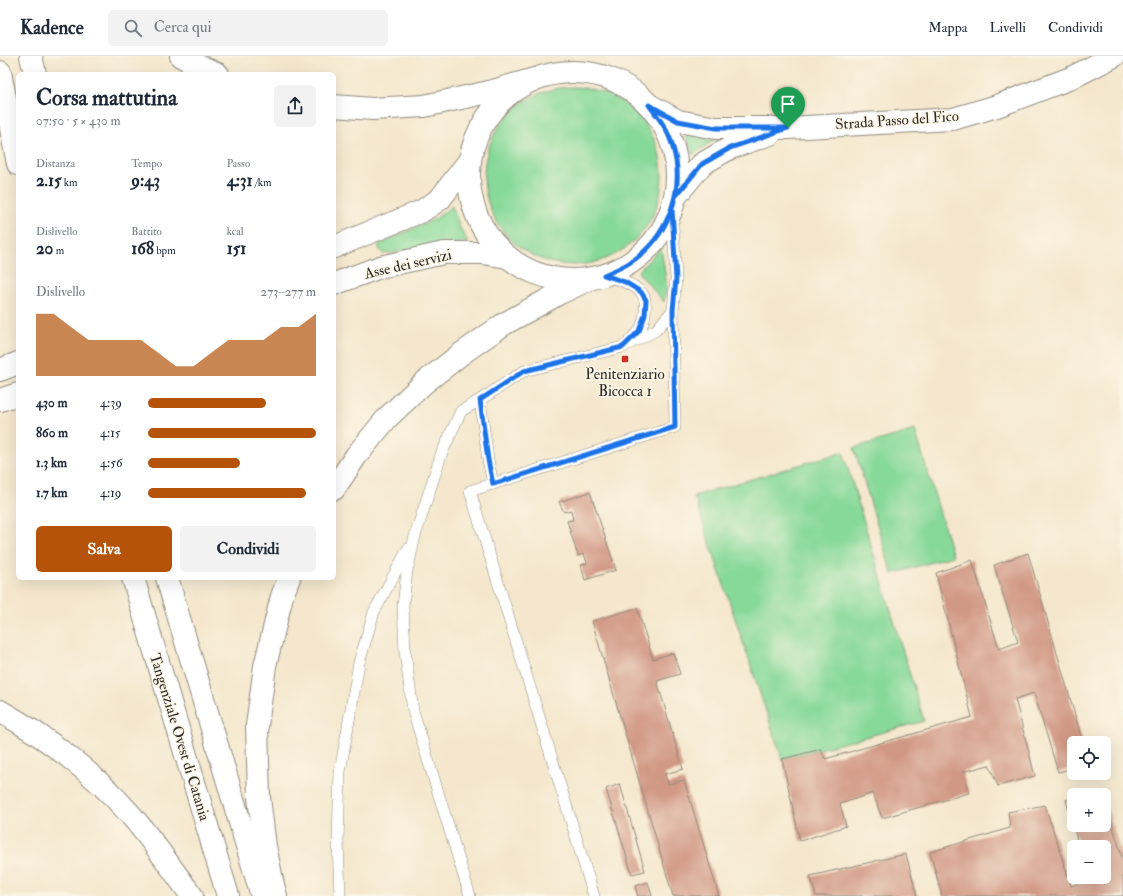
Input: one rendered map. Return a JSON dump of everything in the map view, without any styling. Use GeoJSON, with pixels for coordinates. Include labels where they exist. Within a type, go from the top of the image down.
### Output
{"type":"FeatureCollection","features":[{"type":"Feature","properties":{"kind":"main road"},"geometry":{"type":"LineString","coordinates":[[31,56],[35,72]]}},
{"type":"Feature","properties":{"kind":"main road"},"geometry":{"type":"LineString","coordinates":[[181,56],[213,72]]}},
{"type":"Feature","properties":{"kind":"main road","name":"Strada Passo del Fico"},"geometry":{"type":"LineString","coordinates":[[788,128],[953,119],[997,106],[1071,78],[1114,56]]}},
{"type":"Feature","properties":{"kind":"main road"},"geometry":{"type":"LineString","coordinates":[[0,72],[16,154]]}},
{"type":"Feature","properties":{"kind":"main road"},"geometry":{"type":"LineString","coordinates":[[336,106],[372,110],[424,106],[488,92],[558,72],[584,72],[608,78],[630,89],[649,105],[678,121],[716,128],[788,128]]}},
{"type":"Feature","properties":{"kind":"main road"},"geometry":{"type":"LineString","coordinates":[[534,78],[515,89],[498,103],[484,120],[475,140],[469,161],[468,183],[472,204],[480,224],[492,242],[508,257],[523,267],[539,274],[556,278],[574,280],[598,277]]}},
{"type":"Feature","properties":{"kind":"main road"},"geometry":{"type":"LineString","coordinates":[[649,105],[664,125],[674,148],[677,173],[674,203]]}},
{"type":"Feature","properties":{"kind":"main road"},"geometry":{"type":"LineString","coordinates":[[336,486],[356,456],[387,418],[430,378],[504,324],[560,293],[622,268],[639,257],[653,243],[664,227],[674,203],[702,164],[730,148],[788,128]]}},
{"type":"Feature","properties":{"kind":"main road"},"geometry":{"type":"LineString","coordinates":[[336,245],[422,212],[440,199],[469,161]]}},
{"type":"Feature","properties":{"kind":"main road","name":"Asse dei servizi"},"geometry":{"type":"LineString","coordinates":[[336,283],[380,267],[444,253],[482,253],[508,257]]}},
{"type":"Feature","properties":{"kind":"main road"},"geometry":{"type":"LineString","coordinates":[[0,370],[16,364]]}},
{"type":"Feature","properties":{"kind":"main road"},"geometry":{"type":"LineString","coordinates":[[0,400],[16,395]]}},
{"type":"Feature","properties":{"kind":"main road","name":"Tangenziale Ovest di Catania"},"geometry":{"type":"LineString","coordinates":[[134,580],[228,896]]}},
{"type":"Feature","properties":{"kind":"main road"},"geometry":{"type":"LineString","coordinates":[[168,580],[262,896]]}},
{"type":"Feature","properties":{"kind":"main road"},"geometry":{"type":"LineString","coordinates":[[276,896],[265,846],[259,798],[257,726],[265,666],[282,596],[288,580]]}},
{"type":"Feature","properties":{"kind":"main road"},"geometry":{"type":"LineString","coordinates":[[0,711],[34,732],[66,755],[99,783],[129,813],[192,896]]}},
{"type":"Feature","properties":{"kind":"lane"},"geometry":{"type":"LineString","coordinates":[[594,896],[470,491],[675,427],[673,310],[676,279],[674,203]]}},
{"type":"Feature","properties":{"kind":"lane"},"geometry":{"type":"LineString","coordinates":[[598,277],[625,282],[641,292],[646,300],[645,315],[639,331],[623,347]]}},
{"type":"Feature","properties":{"kind":"lane"},"geometry":{"type":"LineString","coordinates":[[470,896],[412,711],[405,652],[403,606],[407,571],[415,536],[441,455],[461,411],[524,371],[623,347],[656,330],[673,310]]}},
{"type":"Feature","properties":{"kind":"lane"},"geometry":{"type":"LineString","coordinates":[[480,400],[488,460],[493,484]]}},
{"type":"Feature","properties":{"kind":"lane"},"geometry":{"type":"LineString","coordinates":[[340,896],[338,842],[340,772],[359,663],[374,612],[415,536]]}},
{"type":"Feature","properties":{"kind":"green space"},"geometry":{"type":"Polygon","coordinates":[[[582,87],[607,93],[615,97],[630,107],[642,119],[656,142],[661,159],[661,193],[656,210],[642,233],[630,245],[607,259],[590,264],[564,265],[539,259],[531,255],[516,245],[504,233],[490,210],[485,193],[484,167],[490,142],[494,134],[504,119],[516,107],[539,93],[556,88],[582,87]]]}},
{"type":"Feature","properties":{"kind":"green space"},"geometry":{"type":"Polygon","coordinates":[[[685,134],[714,140],[693,155],[685,134]]]}},
{"type":"Feature","properties":{"kind":"green space"},"geometry":{"type":"Polygon","coordinates":[[[452,206],[460,228],[468,242],[383,254],[379,249],[379,244],[435,219],[452,206]]]}},
{"type":"Feature","properties":{"kind":"green space"},"geometry":{"type":"Polygon","coordinates":[[[661,247],[667,287],[664,302],[638,272],[661,247]]]}},
{"type":"Feature","properties":{"kind":"green space"},"geometry":{"type":"Polygon","coordinates":[[[915,430],[953,556],[892,574],[854,448],[915,430]]]}},
{"type":"Feature","properties":{"kind":"green space"},"geometry":{"type":"Polygon","coordinates":[[[843,452],[924,721],[782,759],[694,496],[843,452]]]}},
{"type":"Feature","properties":{"kind":"building"},"geometry":{"type":"Polygon","coordinates":[[[590,492],[616,570],[585,580],[581,565],[587,563],[584,554],[578,556],[567,521],[573,520],[571,510],[564,512],[559,502],[590,492]]]}},
{"type":"Feature","properties":{"kind":"building"},"geometry":{"type":"Polygon","coordinates":[[[1028,553],[1081,736],[1067,736],[1067,770],[1058,772],[1034,693],[1015,699],[1035,776],[998,786],[989,765],[962,772],[969,793],[882,818],[873,793],[840,804],[846,826],[800,841],[782,759],[821,749],[825,759],[972,717],[936,573],[972,560],[999,649],[1018,642],[994,565],[1028,553]]]}},
{"type":"Feature","properties":{"kind":"building"},"geometry":{"type":"Polygon","coordinates":[[[637,608],[653,659],[673,653],[680,674],[657,681],[683,769],[665,774],[668,784],[684,780],[719,896],[673,896],[592,621],[637,608]]]}},
{"type":"Feature","properties":{"kind":"building"},"geometry":{"type":"Polygon","coordinates":[[[620,784],[645,871],[632,874],[606,789],[620,784]]]}},
{"type":"Feature","properties":{"kind":"building"},"geometry":{"type":"Polygon","coordinates":[[[1045,805],[1067,874],[1067,884],[1070,884],[1071,886],[1077,884],[1111,884],[1111,840],[1077,840],[1075,832],[1111,832],[1111,820],[1123,860],[1123,896],[942,896],[930,852],[1010,828],[1008,812],[1045,805]]]}},
{"type":"Feature","properties":{"kind":"building"},"geometry":{"type":"Polygon","coordinates":[[[906,854],[917,896],[816,896],[810,876],[906,854]]]}},
{"type":"Feature","properties":{"kind":"building"},"geometry":{"type":"Polygon","coordinates":[[[648,882],[652,896],[638,896],[635,886],[648,882]]]}},
{"type":"Feature","properties":{"kind":"place","name":"Penitenziario Bicocca 1"},"geometry":{"type":"Point","coordinates":[625,359]}},
{"type":"Feature","properties":{"kind":"route"},"geometry":{"type":"LineString","coordinates":[[788,128],[716,128],[678,121],[649,105],[664,125],[674,148],[677,173],[675,197],[672,209],[664,227],[653,243],[639,257],[622,268],[604,275],[625,282],[641,292],[646,300],[645,315],[639,331],[623,347],[524,371],[480,400],[488,460],[493,484],[675,427],[673,310],[676,279],[672,209],[675,197],[702,164],[730,148],[788,128]]}}]}
